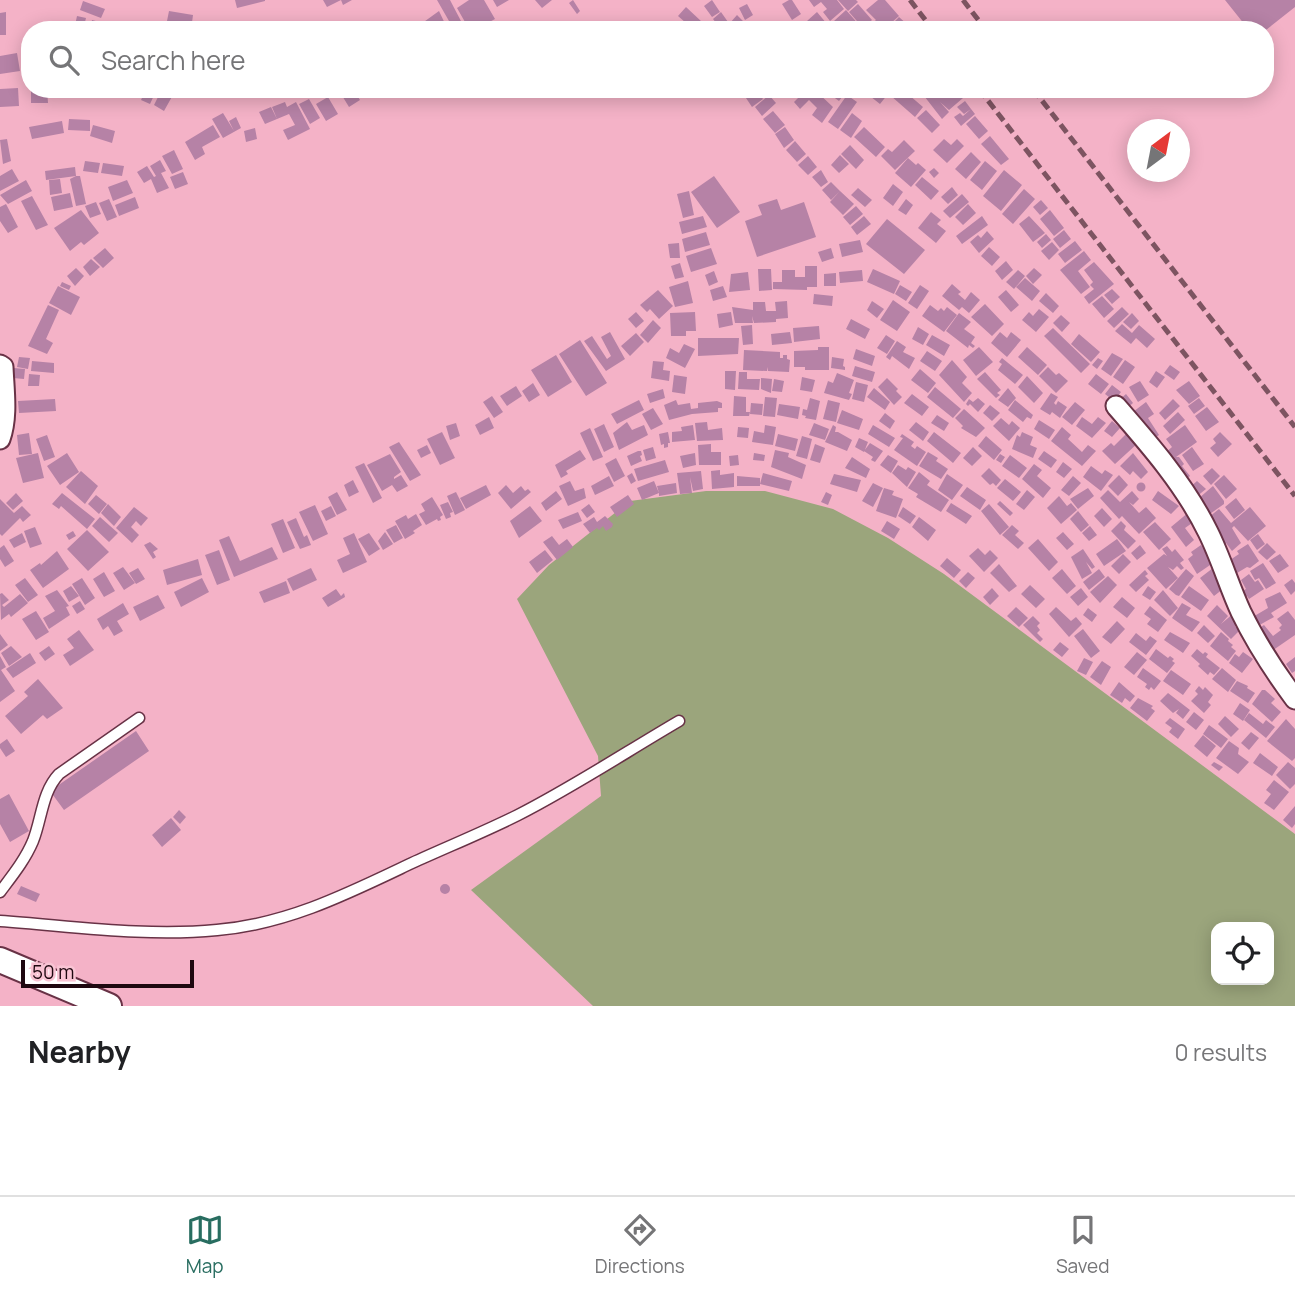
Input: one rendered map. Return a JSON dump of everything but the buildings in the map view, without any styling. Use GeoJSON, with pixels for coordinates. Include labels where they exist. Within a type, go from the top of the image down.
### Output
{"type":"FeatureCollection","features":[{"type":"Feature","properties":{"kind":"street"},"geometry":{"type":"LineString","coordinates":[[0,365],[3,367],[5,405],[0,439]]}},
{"type":"Feature","properties":{"kind":"street"},"geometry":{"type":"LineString","coordinates":[[1116,406],[1156,451],[1188,497],[1208,531],[1241,611],[1265,656],[1295,699]]}},
{"type":"Feature","properties":{"kind":"street"},"geometry":{"type":"LineString","coordinates":[[0,960],[109,1006]]}},
{"type":"Feature","properties":{"kind":"lane"},"geometry":{"type":"LineString","coordinates":[[0,892],[23,862],[34,839],[50,783],[139,718]]}},
{"type":"Feature","properties":{"kind":"lane"},"geometry":{"type":"LineString","coordinates":[[0,921],[153,932],[218,930],[273,921],[310,910],[519,814],[679,721]]}},
{"type":"Feature","properties":{"kind":"green space"},"geometry":{"type":"Polygon","coordinates":[[[706,491],[765,491],[833,509],[888,538],[944,574],[1295,834],[1295,1006],[593,1006],[471,890],[601,796],[598,756],[517,599],[549,565],[630,501],[706,491]]]}},
{"type":"Feature","properties":{"kind":"railway"},"geometry":{"type":"LineString","coordinates":[[910,0],[926,21]]}},
{"type":"Feature","properties":{"kind":"railway"},"geometry":{"type":"LineString","coordinates":[[963,0],[979,21]]}},
{"type":"Feature","properties":{"kind":"railway"},"geometry":{"type":"LineString","coordinates":[[986,98],[1295,496]]}},
{"type":"Feature","properties":{"kind":"railway"},"geometry":{"type":"LineString","coordinates":[[1040,98],[1295,427]]}}]}
